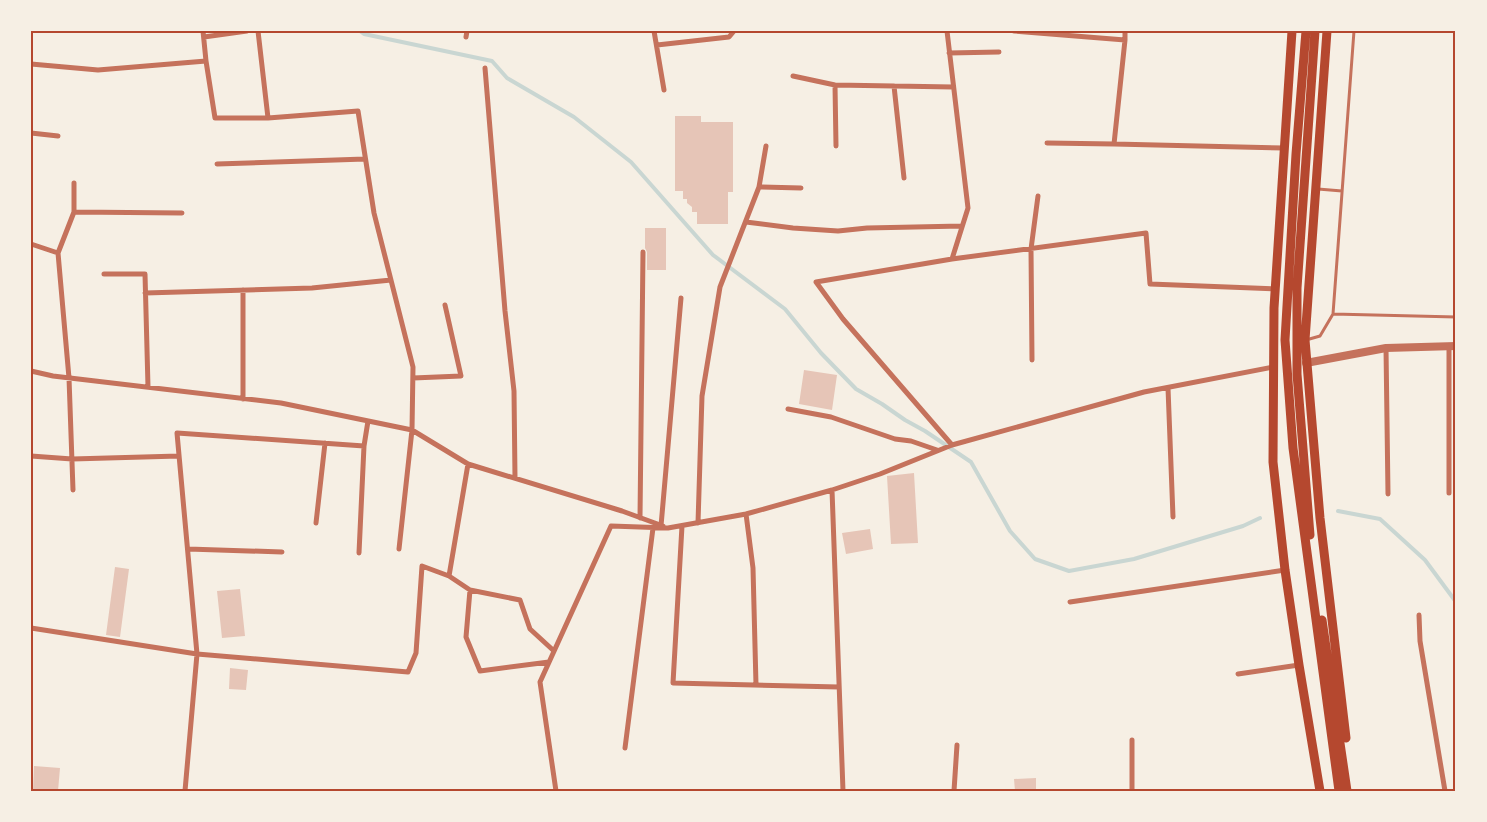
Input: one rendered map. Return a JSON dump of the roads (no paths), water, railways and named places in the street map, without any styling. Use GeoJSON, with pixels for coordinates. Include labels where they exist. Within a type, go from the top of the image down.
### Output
{"type":"FeatureCollection","features":[{"type":"Feature","properties":{"kind":"main road"},"geometry":{"type":"LineString","coordinates":[[1292,31],[1276,288],[1273,367],[1273,462],[1298,665],[1320,791]]}},
{"type":"Feature","properties":{"kind":"main road"},"geometry":{"type":"LineString","coordinates":[[1306,31],[1296,154],[1285,340],[1293,448],[1339,791]]}},
{"type":"Feature","properties":{"kind":"main road"},"geometry":{"type":"LineString","coordinates":[[1315,31],[1297,288],[1297,374],[1306,494],[1314,564],[1347,791]]}},
{"type":"Feature","properties":{"kind":"main road"},"geometry":{"type":"LineString","coordinates":[[1327,31],[1305,340],[1320,518],[1353,791]]}},
{"type":"Feature","properties":{"kind":"main road"},"geometry":{"type":"LineString","coordinates":[[1273,367],[1306,363]]}},
{"type":"Feature","properties":{"kind":"street"},"geometry":{"type":"LineString","coordinates":[[247,31],[204,34],[206,61],[215,118],[268,118],[358,112],[374,213],[413,367],[412,430],[399,549]]}},
{"type":"Feature","properties":{"kind":"street"},"geometry":{"type":"LineString","coordinates":[[258,31],[268,118]]}},
{"type":"Feature","properties":{"kind":"street"},"geometry":{"type":"LineString","coordinates":[[654,31],[664,90]]}},
{"type":"Feature","properties":{"kind":"street"},"geometry":{"type":"LineString","coordinates":[[656,45],[729,37],[734,31]]}},
{"type":"Feature","properties":{"kind":"street"},"geometry":{"type":"LineString","coordinates":[[947,31],[968,208],[952,259]]}},
{"type":"Feature","properties":{"kind":"street"},"geometry":{"type":"LineString","coordinates":[[1014,31],[1082,34],[1125,40]]}},
{"type":"Feature","properties":{"kind":"street"},"geometry":{"type":"LineString","coordinates":[[1114,144],[1126,31]]}},
{"type":"Feature","properties":{"kind":"street"},"geometry":{"type":"LineString","coordinates":[[949,53],[999,52]]}},
{"type":"Feature","properties":{"kind":"street"},"geometry":{"type":"LineString","coordinates":[[31,64],[98,70],[206,61]]}},
{"type":"Feature","properties":{"kind":"street"},"geometry":{"type":"LineString","coordinates":[[485,68],[505,311],[514,391],[515,478]]}},
{"type":"Feature","properties":{"kind":"street"},"geometry":{"type":"LineString","coordinates":[[793,76],[835,85],[953,87]]}},
{"type":"Feature","properties":{"kind":"street"},"geometry":{"type":"LineString","coordinates":[[835,85],[836,146]]}},
{"type":"Feature","properties":{"kind":"street"},"geometry":{"type":"LineString","coordinates":[[894,86],[904,178]]}},
{"type":"Feature","properties":{"kind":"street"},"geometry":{"type":"LineString","coordinates":[[31,133],[58,136]]}},
{"type":"Feature","properties":{"kind":"street"},"geometry":{"type":"LineString","coordinates":[[1047,143],[1285,148]]}},
{"type":"Feature","properties":{"kind":"street"},"geometry":{"type":"LineString","coordinates":[[698,523],[702,396],[720,287],[759,187],[766,146]]}},
{"type":"Feature","properties":{"kind":"street"},"geometry":{"type":"LineString","coordinates":[[218,164],[365,159]]}},
{"type":"Feature","properties":{"kind":"street"},"geometry":{"type":"LineString","coordinates":[[73,490],[69,378],[58,253],[74,212],[74,183]]}},
{"type":"Feature","properties":{"kind":"street"},"geometry":{"type":"LineString","coordinates":[[759,187],[801,188]]}},
{"type":"Feature","properties":{"kind":"street"},"geometry":{"type":"LineString","coordinates":[[1032,360],[1031,249],[1038,196]]}},
{"type":"Feature","properties":{"kind":"street"},"geometry":{"type":"LineString","coordinates":[[74,212],[182,213]]}},
{"type":"Feature","properties":{"kind":"street"},"geometry":{"type":"LineString","coordinates":[[746,222],[793,228],[838,230],[962,226]]}},
{"type":"Feature","properties":{"kind":"street"},"geometry":{"type":"LineString","coordinates":[[952,445],[842,319],[816,282],[952,259],[1146,233],[1150,284],[1276,288]]}},
{"type":"Feature","properties":{"kind":"street"},"geometry":{"type":"LineString","coordinates":[[31,244],[58,253]]}},
{"type":"Feature","properties":{"kind":"street"},"geometry":{"type":"LineString","coordinates":[[640,518],[642,252]]}},
{"type":"Feature","properties":{"kind":"street"},"geometry":{"type":"LineString","coordinates":[[104,274],[145,274],[148,388]]}},
{"type":"Feature","properties":{"kind":"street"},"geometry":{"type":"LineString","coordinates":[[145,293],[312,288],[391,280]]}},
{"type":"Feature","properties":{"kind":"street"},"geometry":{"type":"LineString","coordinates":[[243,290],[243,398]]}},
{"type":"Feature","properties":{"kind":"street"},"geometry":{"type":"LineString","coordinates":[[661,526],[681,298]]}},
{"type":"Feature","properties":{"kind":"street"},"geometry":{"type":"LineString","coordinates":[[413,378],[461,376],[445,304]]}},
{"type":"Feature","properties":{"kind":"street"},"geometry":{"type":"LineString","coordinates":[[1306,363],[1386,348],[1453,346],[1449,493]]}},
{"type":"Feature","properties":{"kind":"street"},"geometry":{"type":"LineString","coordinates":[[1386,348],[1388,494]]}},
{"type":"Feature","properties":{"kind":"street"},"geometry":{"type":"LineString","coordinates":[[556,791],[540,682],[611,526],[668,528],[746,514],[832,490],[880,474],[952,445],[1144,392],[1273,367]]}},
{"type":"Feature","properties":{"kind":"street"},"geometry":{"type":"LineString","coordinates":[[31,371],[69,378],[281,403],[412,430],[468,464],[668,528]]}},
{"type":"Feature","properties":{"kind":"street"},"geometry":{"type":"LineString","coordinates":[[1168,388],[1173,517]]}},
{"type":"Feature","properties":{"kind":"street"},"geometry":{"type":"LineString","coordinates":[[788,409],[831,417],[895,439],[911,441],[940,449]]}},
{"type":"Feature","properties":{"kind":"street"},"geometry":{"type":"LineString","coordinates":[[359,553],[364,446],[368,421]]}},
{"type":"Feature","properties":{"kind":"street"},"geometry":{"type":"LineString","coordinates":[[185,791],[197,654],[177,433],[364,446]]}},
{"type":"Feature","properties":{"kind":"street"},"geometry":{"type":"LineString","coordinates":[[316,523],[324,443]]}},
{"type":"Feature","properties":{"kind":"street"},"geometry":{"type":"LineString","coordinates":[[31,456],[72,458],[179,456]]}},
{"type":"Feature","properties":{"kind":"street"},"geometry":{"type":"LineString","coordinates":[[449,576],[468,464]]}},
{"type":"Feature","properties":{"kind":"street"},"geometry":{"type":"LineString","coordinates":[[832,490],[843,791]]}},
{"type":"Feature","properties":{"kind":"street"},"geometry":{"type":"LineString","coordinates":[[746,514],[753,568],[756,685]]}},
{"type":"Feature","properties":{"kind":"street"},"geometry":{"type":"LineString","coordinates":[[682,526],[673,684],[839,687]]}},
{"type":"Feature","properties":{"kind":"street"},"geometry":{"type":"LineString","coordinates":[[625,748],[653,528]]}},
{"type":"Feature","properties":{"kind":"street"},"geometry":{"type":"LineString","coordinates":[[188,549],[282,552]]}},
{"type":"Feature","properties":{"kind":"street"},"geometry":{"type":"LineString","coordinates":[[31,628],[197,654],[408,672],[416,653],[422,566],[449,576],[470,590],[520,600],[530,629],[554,651]]}},
{"type":"Feature","properties":{"kind":"street"},"geometry":{"type":"LineString","coordinates":[[1070,602],[1285,570]]}},
{"type":"Feature","properties":{"kind":"street"},"geometry":{"type":"LineString","coordinates":[[470,590],[466,637],[480,671],[549,662]]}},
{"type":"Feature","properties":{"kind":"street"},"geometry":{"type":"LineString","coordinates":[[1419,615],[1420,641],[1445,791]]}},
{"type":"Feature","properties":{"kind":"street"},"geometry":{"type":"LineString","coordinates":[[1238,674],[1298,665]]}},
{"type":"Feature","properties":{"kind":"street"},"geometry":{"type":"LineString","coordinates":[[1132,740],[1132,791]]}},
{"type":"Feature","properties":{"kind":"street"},"geometry":{"type":"LineString","coordinates":[[954,791],[957,745]]}},
{"type":"Feature","properties":{"kind":"lane"},"geometry":{"type":"LineString","coordinates":[[1305,340],[1320,336],[1333,314],[1354,31]]}},
{"type":"Feature","properties":{"kind":"lane"},"geometry":{"type":"LineString","coordinates":[[1315,189],[1342,191]]}},
{"type":"Feature","properties":{"kind":"lane"},"geometry":{"type":"LineString","coordinates":[[1333,314],[1456,317]]}},
{"type":"Feature","properties":{"kind":"waterway"},"geometry":{"type":"LineString","coordinates":[[360,31],[364,34],[492,61],[507,78],[574,117],[631,162],[713,255],[785,309],[821,353],[856,389],[925,431],[971,462],[1010,531],[1035,559],[1069,571],[1134,559],[1243,526],[1260,518]]}},
{"type":"Feature","properties":{"kind":"waterway"},"geometry":{"type":"LineString","coordinates":[[1338,511],[1380,519],[1425,560],[1456,602]]}}]}
